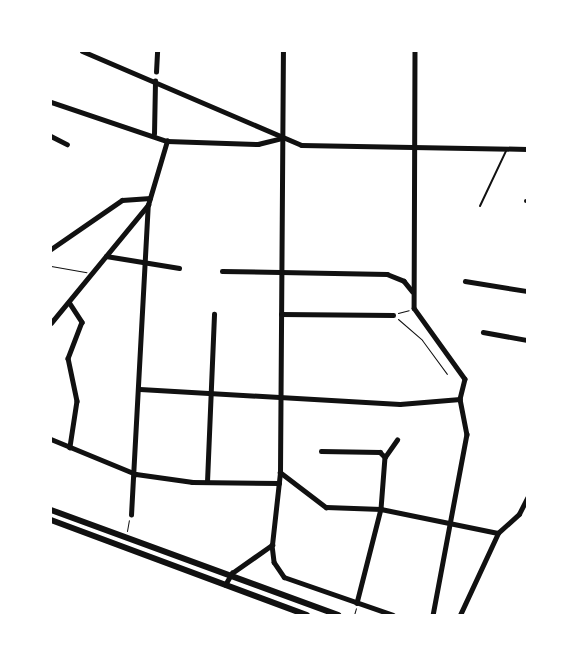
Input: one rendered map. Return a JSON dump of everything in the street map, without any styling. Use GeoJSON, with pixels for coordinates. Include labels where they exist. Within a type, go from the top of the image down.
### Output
{"type":"FeatureCollection","features":[{"type":"Feature","properties":{"kind":"main road"},"geometry":{"type":"LineString","coordinates":[[51,510],[228,577],[338,615]]}},
{"type":"Feature","properties":{"kind":"main road"},"geometry":{"type":"LineString","coordinates":[[51,520],[307,615]]}},
{"type":"Feature","properties":{"kind":"street"},"geometry":{"type":"LineString","coordinates":[[82,51],[155,81],[282,138],[313,146],[527,149]]}},
{"type":"Feature","properties":{"kind":"street"},"geometry":{"type":"LineString","coordinates":[[156,72],[157,51]]}},
{"type":"Feature","properties":{"kind":"street"},"geometry":{"type":"LineString","coordinates":[[283,51],[280,472],[272,544],[274,562],[284,577],[393,615]]}},
{"type":"Feature","properties":{"kind":"street"},"geometry":{"type":"LineString","coordinates":[[416,51],[412,293],[414,308],[462,370],[465,379],[460,399],[467,434],[453,522],[433,615]]}},
{"type":"Feature","properties":{"kind":"street"},"geometry":{"type":"LineString","coordinates":[[154,134],[155,81]]}},
{"type":"Feature","properties":{"kind":"street"},"geometry":{"type":"LineString","coordinates":[[51,102],[154,134],[167,141],[258,144],[282,138]]}},
{"type":"Feature","properties":{"kind":"street"},"geometry":{"type":"LineString","coordinates":[[51,136],[67,144]]}},
{"type":"Feature","properties":{"kind":"street"},"geometry":{"type":"LineString","coordinates":[[131,515],[136,474],[148,205],[167,141]]}},
{"type":"Feature","properties":{"kind":"street"},"geometry":{"type":"LineString","coordinates":[[51,249],[122,200],[150,198]]}},
{"type":"Feature","properties":{"kind":"street"},"geometry":{"type":"LineString","coordinates":[[51,324],[148,205]]}},
{"type":"Feature","properties":{"kind":"street"},"geometry":{"type":"LineString","coordinates":[[106,256],[179,268]]}},
{"type":"Feature","properties":{"kind":"street"},"geometry":{"type":"LineString","coordinates":[[222,270],[387,274],[404,282],[412,293]]}},
{"type":"Feature","properties":{"kind":"street"},"geometry":{"type":"LineString","coordinates":[[465,281],[527,291]]}},
{"type":"Feature","properties":{"kind":"street"},"geometry":{"type":"LineString","coordinates":[[69,302],[82,322],[68,358],[77,401],[70,447]]}},
{"type":"Feature","properties":{"kind":"street"},"geometry":{"type":"LineString","coordinates":[[207,482],[214,314]]}},
{"type":"Feature","properties":{"kind":"street"},"geometry":{"type":"LineString","coordinates":[[281,314],[393,315]]}},
{"type":"Feature","properties":{"kind":"street"},"geometry":{"type":"LineString","coordinates":[[483,332],[527,340]]}},
{"type":"Feature","properties":{"kind":"street"},"geometry":{"type":"LineString","coordinates":[[140,389],[280,394],[400,404],[460,399]]}},
{"type":"Feature","properties":{"kind":"street"},"geometry":{"type":"LineString","coordinates":[[51,439],[136,474],[207,482],[279,483]]}},
{"type":"Feature","properties":{"kind":"street"},"geometry":{"type":"LineString","coordinates":[[357,603],[381,509],[385,457],[397,440]]}},
{"type":"Feature","properties":{"kind":"street"},"geometry":{"type":"LineString","coordinates":[[322,451],[380,452],[385,457]]}},
{"type":"Feature","properties":{"kind":"street"},"geometry":{"type":"LineString","coordinates":[[280,472],[326,507],[381,509],[453,522],[498,533]]}},
{"type":"Feature","properties":{"kind":"street"},"geometry":{"type":"LineString","coordinates":[[460,615],[498,533],[519,514],[527,498]]}},
{"type":"Feature","properties":{"kind":"street"},"geometry":{"type":"LineString","coordinates":[[225,585],[228,577],[272,544]]}},
{"type":"Feature","properties":{"kind":"lane"},"geometry":{"type":"LineString","coordinates":[[480,206],[507,148]]}},
{"type":"Feature","properties":{"kind":"path"},"geometry":{"type":"LineString","coordinates":[[51,266],[80,268],[90,275]]}},
{"type":"Feature","properties":{"kind":"path"},"geometry":{"type":"LineString","coordinates":[[393,315],[414,308]]}},
{"type":"Feature","properties":{"kind":"path"},"geometry":{"type":"LineString","coordinates":[[393,315],[422,340],[447,374]]}},
{"type":"Feature","properties":{"kind":"path"},"geometry":{"type":"LineString","coordinates":[[126,538],[131,515]]}}]}
